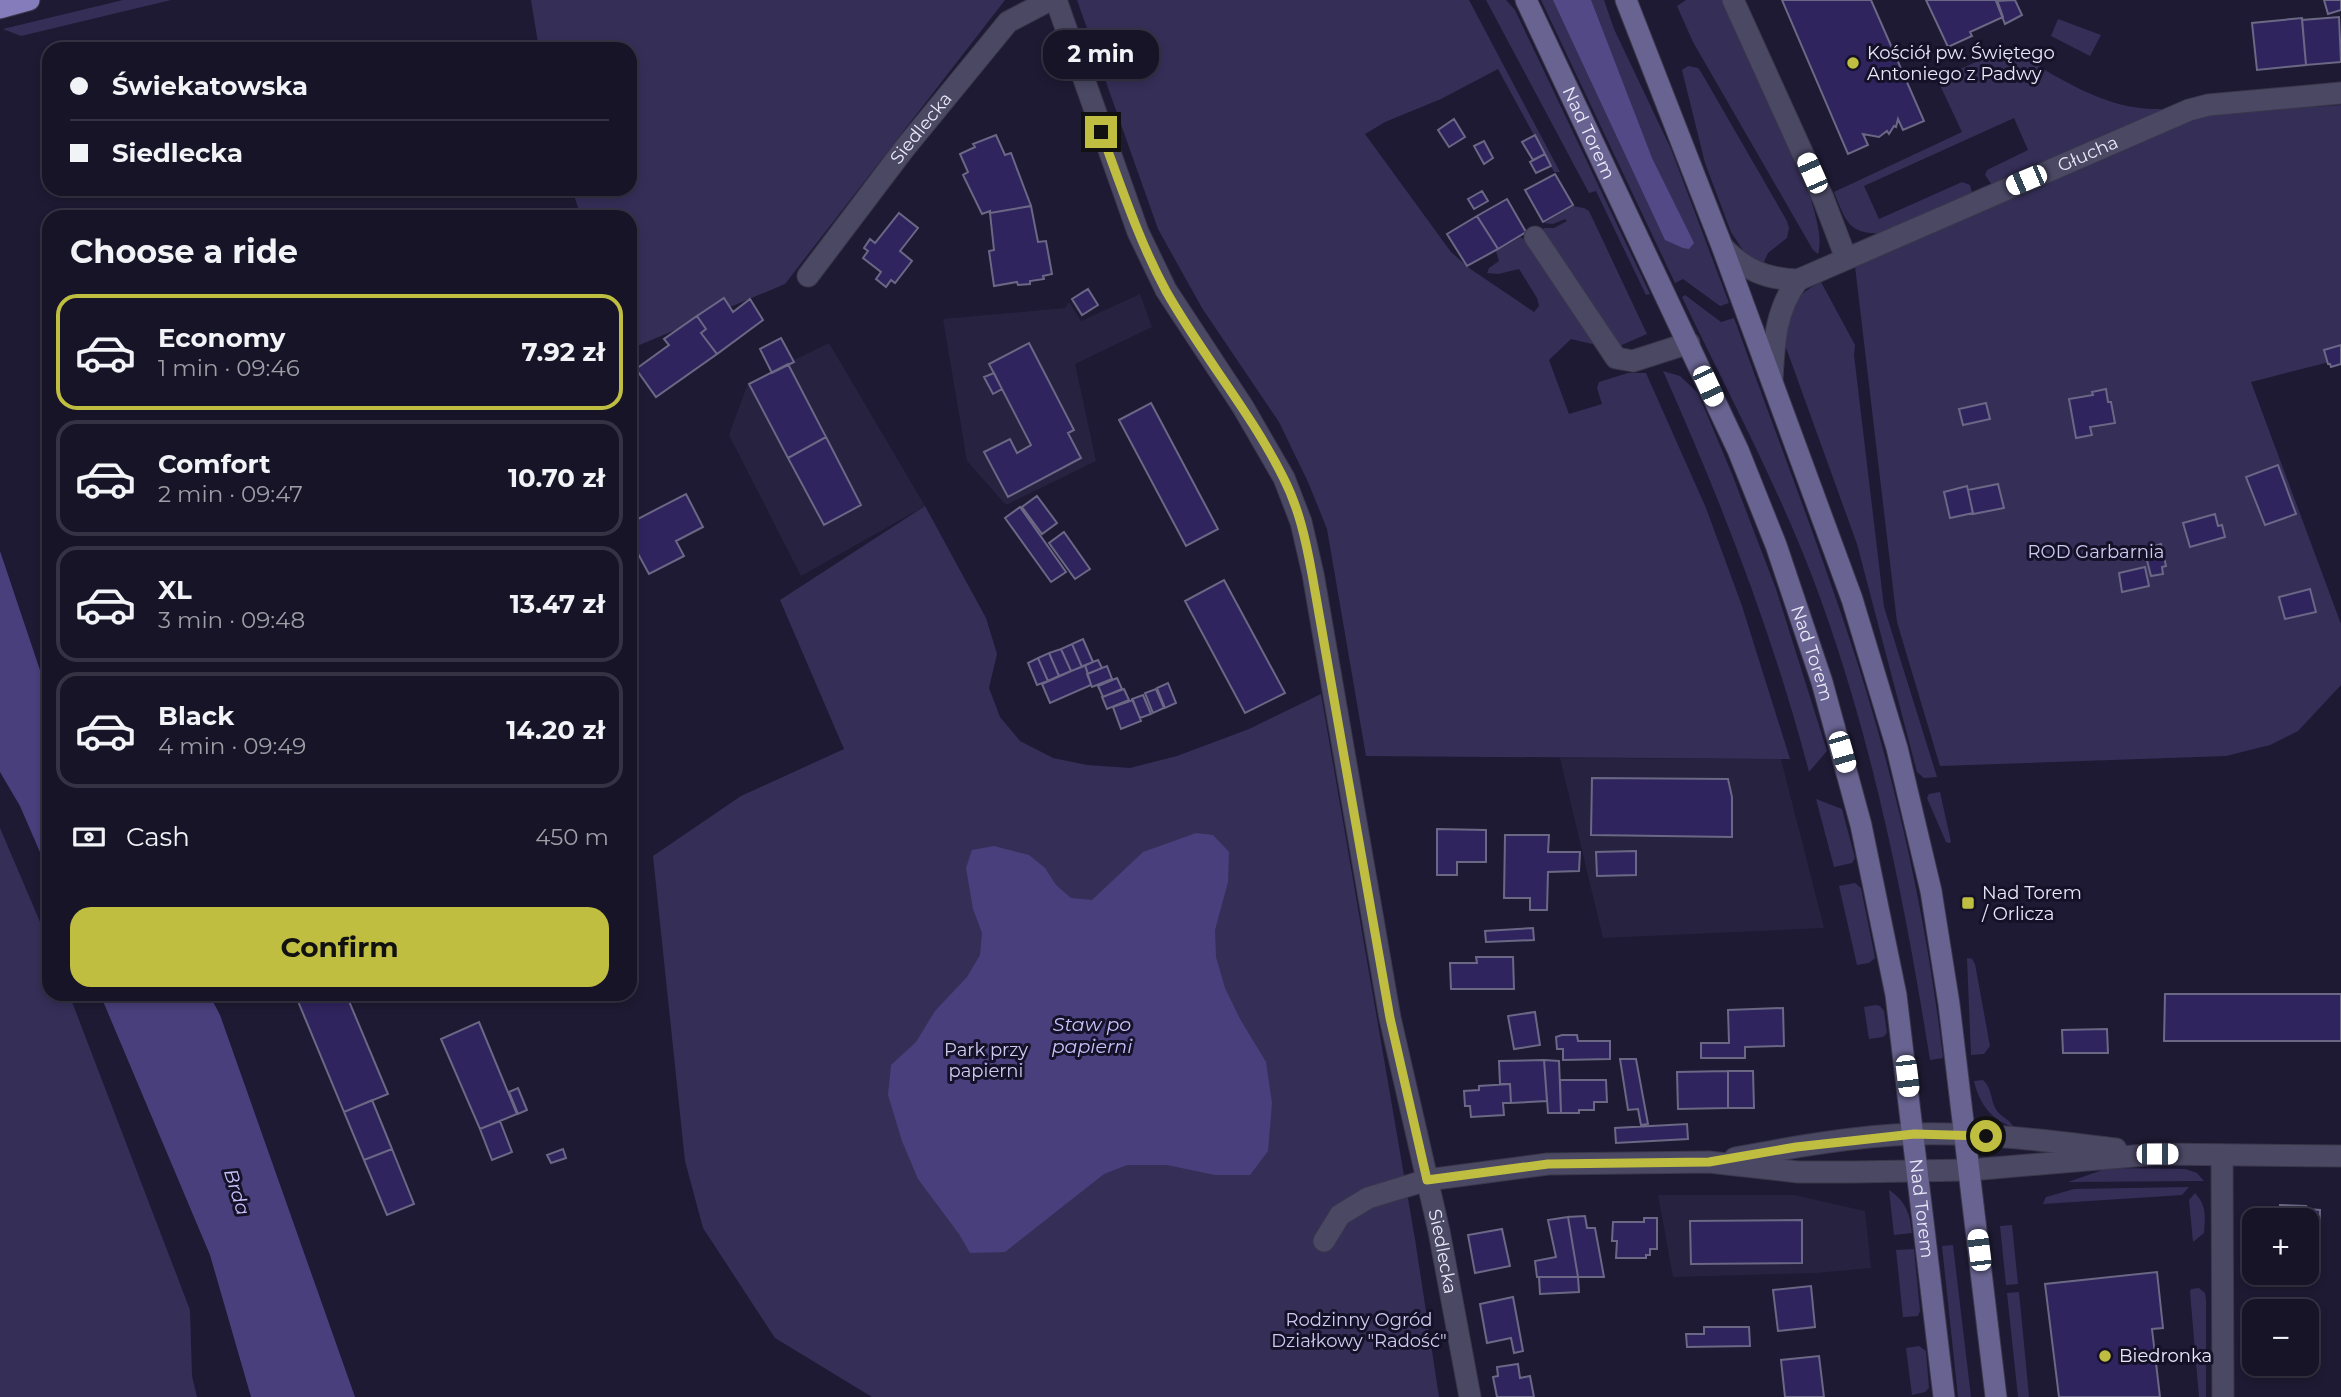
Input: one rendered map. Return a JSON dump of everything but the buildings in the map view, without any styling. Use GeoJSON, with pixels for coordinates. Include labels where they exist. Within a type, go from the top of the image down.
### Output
{"type":"FeatureCollection","features":[{"type":"Feature","properties":{"kind":"main road"},"geometry":{"type":"LineString","coordinates":[[0,8],[29,0]]}},
{"type":"Feature","properties":{"kind":"main road","name":"Nad Torem"},"geometry":{"type":"LineString","coordinates":[[1526,0],[1738,450],[1776,545],[1838,739],[1861,825],[1896,995],[1944,1397]]}},
{"type":"Feature","properties":{"kind":"main road"},"geometry":{"type":"LineString","coordinates":[[1626,0],[1722,246],[1852,599],[1898,748],[1933,899],[1949,1004],[1996,1397]]}},
{"type":"Feature","properties":{"kind":"street","name":"Siedlecka"},"geometry":{"type":"LineString","coordinates":[[808,276],[904,149],[1008,22],[1050,0]]}},
{"type":"Feature","properties":{"kind":"street","name":"Siedlecka"},"geometry":{"type":"LineString","coordinates":[[1056,0],[1138,232],[1166,290],[1243,407],[1284,478],[1301,522],[1390,1018],[1427,1180],[1470,1397]]}},
{"type":"Feature","properties":{"kind":"street"},"geometry":{"type":"LineString","coordinates":[[1733,0],[1823,198],[1846,258]]}},
{"type":"Feature","properties":{"kind":"street","name":"Głucha"},"geometry":{"type":"LineString","coordinates":[[1798,280],[2189,110],[2208,105],[2341,93]]}},
{"type":"Feature","properties":{"kind":"street"},"geometry":{"type":"LineString","coordinates":[[1535,237],[1616,358],[1625,362],[1633,361],[1689,343]]}},
{"type":"Feature","properties":{"kind":"street"},"geometry":{"type":"LineString","coordinates":[[1722,246],[1736,261],[1751,271],[1782,280],[1798,280]]}},
{"type":"Feature","properties":{"kind":"street"},"geometry":{"type":"LineString","coordinates":[[1772,380],[1774,339],[1781,309],[1798,280]]}},
{"type":"Feature","properties":{"kind":"street"},"geometry":{"type":"LineString","coordinates":[[1709,1162],[1796,1147],[1914,1134],[1965,1134],[2157,1154]]}},
{"type":"Feature","properties":{"kind":"street"},"geometry":{"type":"LineString","coordinates":[[1324,1241],[1340,1215],[1368,1198],[1427,1180],[1548,1164],[1709,1162],[1798,1172],[1918,1171],[1970,1170],[2157,1154],[2341,1156]]}},
{"type":"Feature","properties":{"kind":"street"},"geometry":{"type":"LineString","coordinates":[[2222,1155],[2223,1397]]}},
{"type":"Feature","properties":{"kind":"shaded area"},"geometry":{"type":"Polygon","coordinates":[[[1553,0],[1591,0],[1652,158],[1694,243],[1689,249],[1665,240],[1553,0]]]}},
{"type":"Feature","properties":{"kind":"shaded area"},"geometry":{"type":"Polygon","coordinates":[[[1140,294],[1152,327],[1075,364],[1096,461],[1006,505],[967,461],[943,319],[1065,308],[1069,302],[1081,321],[1140,294]]]}},
{"type":"Feature","properties":{"kind":"shaded area"},"geometry":{"type":"Polygon","coordinates":[[[781,337],[794,360],[829,343],[925,506],[801,576],[729,435],[748,383],[771,372],[759,349],[781,337]]]}},
{"type":"Feature","properties":{"kind":"shaded area"},"geometry":{"type":"Polygon","coordinates":[[[1560,758],[1781,759],[1824,928],[1603,938],[1560,758]]]}},
{"type":"Feature","properties":{"kind":"shaded area"},"geometry":{"type":"Polygon","coordinates":[[[1658,1195],[1794,1195],[1865,1211],[1871,1268],[1816,1273],[1673,1277],[1658,1195]]]}},
{"type":"Feature","properties":{"kind":"green space"},"geometry":{"type":"Polygon","coordinates":[[[123,0],[171,0],[21,36],[3,29],[123,0]]]}},
{"type":"Feature","properties":{"kind":"green space"},"geometry":{"type":"Polygon","coordinates":[[[531,0],[1005,0],[785,284],[637,346],[637,210],[579,210],[574,196],[637,196],[637,42],[538,42],[531,0]]]}},
{"type":"Feature","properties":{"kind":"green space"},"geometry":{"type":"Polygon","coordinates":[[[1077,0],[1469,0],[1560,172],[1554,172],[1498,69],[1365,134],[1451,252],[1469,268],[1534,312],[1539,306],[1537,298],[1519,269],[1498,274],[1487,273],[1489,268],[1499,261],[1496,251],[1521,237],[1526,237],[1601,346],[1571,339],[1549,360],[1569,414],[1602,404],[1597,388],[1599,382],[1628,373],[1646,373],[1706,508],[1742,606],[1790,759],[1366,756],[1327,529],[1279,422],[1202,308],[1158,229],[1077,0]]]}},
{"type":"Feature","properties":{"kind":"green space"},"geometry":{"type":"Polygon","coordinates":[[[1486,0],[1506,0],[1515,10],[1650,294],[1646,295],[1596,191],[1589,193],[1486,0]]]}},
{"type":"Feature","properties":{"kind":"green space"},"geometry":{"type":"Polygon","coordinates":[[[1541,0],[1604,0],[1614,29],[1671,149],[1729,303],[1720,306],[1683,279],[1675,283],[1541,0]]]}},
{"type":"Feature","properties":{"kind":"green space"},"geometry":{"type":"Polygon","coordinates":[[[1686,0],[1724,0],[1811,199],[1819,233],[1818,254],[1813,250],[1693,42],[1677,6],[1686,0]]]}},
{"type":"Feature","properties":{"kind":"green space"},"geometry":{"type":"Polygon","coordinates":[[[2058,19],[2101,35],[2090,56],[2051,36],[2058,19]]]}},
{"type":"Feature","properties":{"kind":"green space"},"geometry":{"type":"Polygon","coordinates":[[[2008,48],[2062,80],[2100,98],[2140,108],[2161,109],[2162,112],[1992,185],[1985,175],[1987,170],[2028,150],[2014,118],[1864,186],[1879,219],[1962,182],[1970,185],[1972,193],[1881,233],[1861,231],[1849,223],[1834,192],[1962,132],[1937,79],[2008,48]]]}},
{"type":"Feature","properties":{"kind":"green space"},"geometry":{"type":"Polygon","coordinates":[[[1688,66],[1698,68],[1701,72],[1787,221],[1787,238],[1768,253],[1763,264],[1744,252],[1731,232],[1705,163],[1682,70],[1688,66]]]}},
{"type":"Feature","properties":{"kind":"green space","name":"ROD Garbarnia"},"geometry":{"type":"Polygon","coordinates":[[[2341,105],[2341,359],[2251,382],[2341,624],[2341,685],[2298,731],[2270,745],[2226,756],[1940,766],[1897,622],[1855,266],[2187,120],[2219,113],[2341,105]]]}},
{"type":"Feature","properties":{"kind":"green space"},"geometry":{"type":"Polygon","coordinates":[[[1573,206],[1589,211],[1647,334],[1615,348],[1542,235],[1544,228],[1554,228],[1567,221],[1565,219],[1553,224],[1544,223],[1573,206]]]}},
{"type":"Feature","properties":{"kind":"green space"},"geometry":{"type":"Polygon","coordinates":[[[1821,282],[1855,345],[1884,607],[1937,777],[1924,778],[1917,772],[1857,544],[1784,342],[1789,314],[1797,299],[1821,282]]]}},
{"type":"Feature","properties":{"kind":"green space"},"geometry":{"type":"Polygon","coordinates":[[[1685,295],[1721,322],[1734,318],[1846,628],[1879,733],[1906,840],[1927,949],[1943,1058],[1930,1060],[1897,876],[1868,754],[1833,635],[1782,505],[1682,297],[1685,295]]]}},
{"type":"Feature","properties":{"kind":"green space"},"geometry":{"type":"Polygon","coordinates":[[[1663,371],[1680,376],[1698,393],[1776,589],[1827,751],[1809,772],[1779,669],[1744,568],[1663,371]]]}},
{"type":"Feature","properties":{"kind":"green space","name":"Park przy papierni"},"geometry":{"type":"Polygon","coordinates":[[[925,506],[986,618],[997,654],[989,688],[1000,717],[1020,741],[1053,758],[1087,765],[1130,768],[1177,756],[1249,729],[1321,694],[1415,1239],[1439,1397],[872,1397],[775,1338],[703,1228],[685,1161],[653,856],[741,796],[844,749],[780,600],[925,506]]]}},
{"type":"Feature","properties":{"kind":"green space"},"geometry":{"type":"Polygon","coordinates":[[[1940,792],[1951,842],[1949,843],[1946,842],[1927,798],[1929,794],[1940,792]]]}},
{"type":"Feature","properties":{"kind":"green space"},"geometry":{"type":"Polygon","coordinates":[[[1816,799],[1842,809],[1855,858],[1852,863],[1834,867],[1816,799]]]}},
{"type":"Feature","properties":{"kind":"green space"},"geometry":{"type":"Polygon","coordinates":[[[0,828],[42,927],[42,1001],[72,1001],[190,1310],[192,1376],[197,1397],[0,1397],[0,828]]]}},
{"type":"Feature","properties":{"kind":"green space"},"geometry":{"type":"Polygon","coordinates":[[[1855,883],[1861,888],[1875,958],[1869,963],[1857,965],[1839,886],[1855,883]]]}},
{"type":"Feature","properties":{"kind":"green space"},"geometry":{"type":"Polygon","coordinates":[[[1967,958],[1972,959],[1975,964],[1990,1046],[1984,1054],[1971,1055],[1967,958]]]}},
{"type":"Feature","properties":{"kind":"green space"},"geometry":{"type":"Polygon","coordinates":[[[1876,1005],[1884,1011],[1887,1033],[1883,1037],[1869,1039],[1864,1007],[1876,1005]]]}},
{"type":"Feature","properties":{"kind":"green space"},"geometry":{"type":"Polygon","coordinates":[[[1983,1080],[1997,1111],[2013,1127],[1998,1120],[1987,1110],[1974,1081],[1983,1080]]]}},
{"type":"Feature","properties":{"kind":"green space"},"geometry":{"type":"Polygon","coordinates":[[[2108,1168],[2185,1169],[2197,1173],[2204,1181],[2068,1182],[2108,1168]]]}},
{"type":"Feature","properties":{"kind":"green space"},"geometry":{"type":"Polygon","coordinates":[[[2189,1187],[2182,1195],[2043,1204],[2046,1197],[2074,1189],[2189,1187]]]}},
{"type":"Feature","properties":{"kind":"green space"},"geometry":{"type":"Polygon","coordinates":[[[1889,1190],[1906,1208],[1912,1233],[1894,1235],[1889,1190]]]}},
{"type":"Feature","properties":{"kind":"green space"},"geometry":{"type":"Polygon","coordinates":[[[2195,1193],[2203,1207],[2205,1221],[2204,1233],[2193,1242],[2189,1200],[2195,1193]]]}},
{"type":"Feature","properties":{"kind":"green space"},"geometry":{"type":"Polygon","coordinates":[[[2012,1225],[2018,1284],[2006,1285],[2000,1226],[2012,1225]]]}},
{"type":"Feature","properties":{"kind":"green space"},"geometry":{"type":"Polygon","coordinates":[[[1953,1245],[1971,1397],[1958,1397],[1942,1246],[1953,1245]]]}},
{"type":"Feature","properties":{"kind":"green space"},"geometry":{"type":"Polygon","coordinates":[[[1914,1249],[1920,1311],[1918,1316],[1903,1317],[1896,1250],[1914,1249]]]}},
{"type":"Feature","properties":{"kind":"green space"},"geometry":{"type":"Polygon","coordinates":[[[2199,1288],[2205,1293],[2206,1300],[2206,1397],[2199,1397],[2190,1292],[2191,1289],[2199,1288]]]}},
{"type":"Feature","properties":{"kind":"green space"},"geometry":{"type":"Polygon","coordinates":[[[2019,1292],[2029,1397],[2018,1397],[2007,1293],[2019,1292]]]}},
{"type":"Feature","properties":{"kind":"green space"},"geometry":{"type":"Polygon","coordinates":[[[1919,1346],[1926,1351],[1929,1388],[1925,1392],[1912,1395],[1906,1348],[1919,1346]]]}},
{"type":"Feature","properties":{"kind":"water"},"geometry":{"type":"Polygon","coordinates":[[[0,551],[42,676],[42,857],[20,806],[0,772],[0,551]]]}},
{"type":"Feature","properties":{"kind":"water","name":"Staw po papierni"},"geometry":{"type":"Polygon","coordinates":[[[1196,833],[1213,835],[1229,852],[1228,882],[1215,930],[1216,957],[1225,988],[1266,1062],[1272,1103],[1268,1151],[1250,1175],[1215,1175],[1167,1165],[1127,1165],[1104,1174],[1005,1252],[970,1253],[918,1179],[902,1141],[888,1095],[891,1065],[916,1042],[935,1011],[967,977],[980,955],[982,933],[973,909],[966,868],[972,850],[994,846],[1029,855],[1045,868],[1056,885],[1071,898],[1092,900],[1143,852],[1196,833]]]}},
{"type":"Feature","properties":{"kind":"water","name":"Brda"},"geometry":{"type":"Polygon","coordinates":[[[103,1001],[213,1001],[220,1015],[355,1397],[251,1397],[210,1255],[103,1001]]]}},
{"type":"Feature","properties":{"kind":"place","name":"Kościół pw. Świętego Antoniego z Padwy"},"geometry":{"type":"Point","coordinates":[1853,63]}},
{"type":"Feature","properties":{"kind":"place","name":"Nad Torem / Orlicza"},"geometry":{"type":"Point","coordinates":[1968,903]}},
{"type":"Feature","properties":{"kind":"place","name":"Biedronka"},"geometry":{"type":"Point","coordinates":[2105,1356]}},
{"type":"Feature","properties":{"kind":"route"},"geometry":{"type":"LineString","coordinates":[[1101,132],[1138,232],[1166,290],[1243,407],[1284,478],[1301,522],[1390,1018],[1427,1180],[1548,1164],[1709,1162],[1796,1147],[1914,1134],[1986,1136]]}},
{"type":"Feature","properties":{"kind":"park label","name":"Rodzinny Ogród Działkowy \"Radość\""},"geometry":{"type":"Point","coordinates":[1359,1330]}}]}
